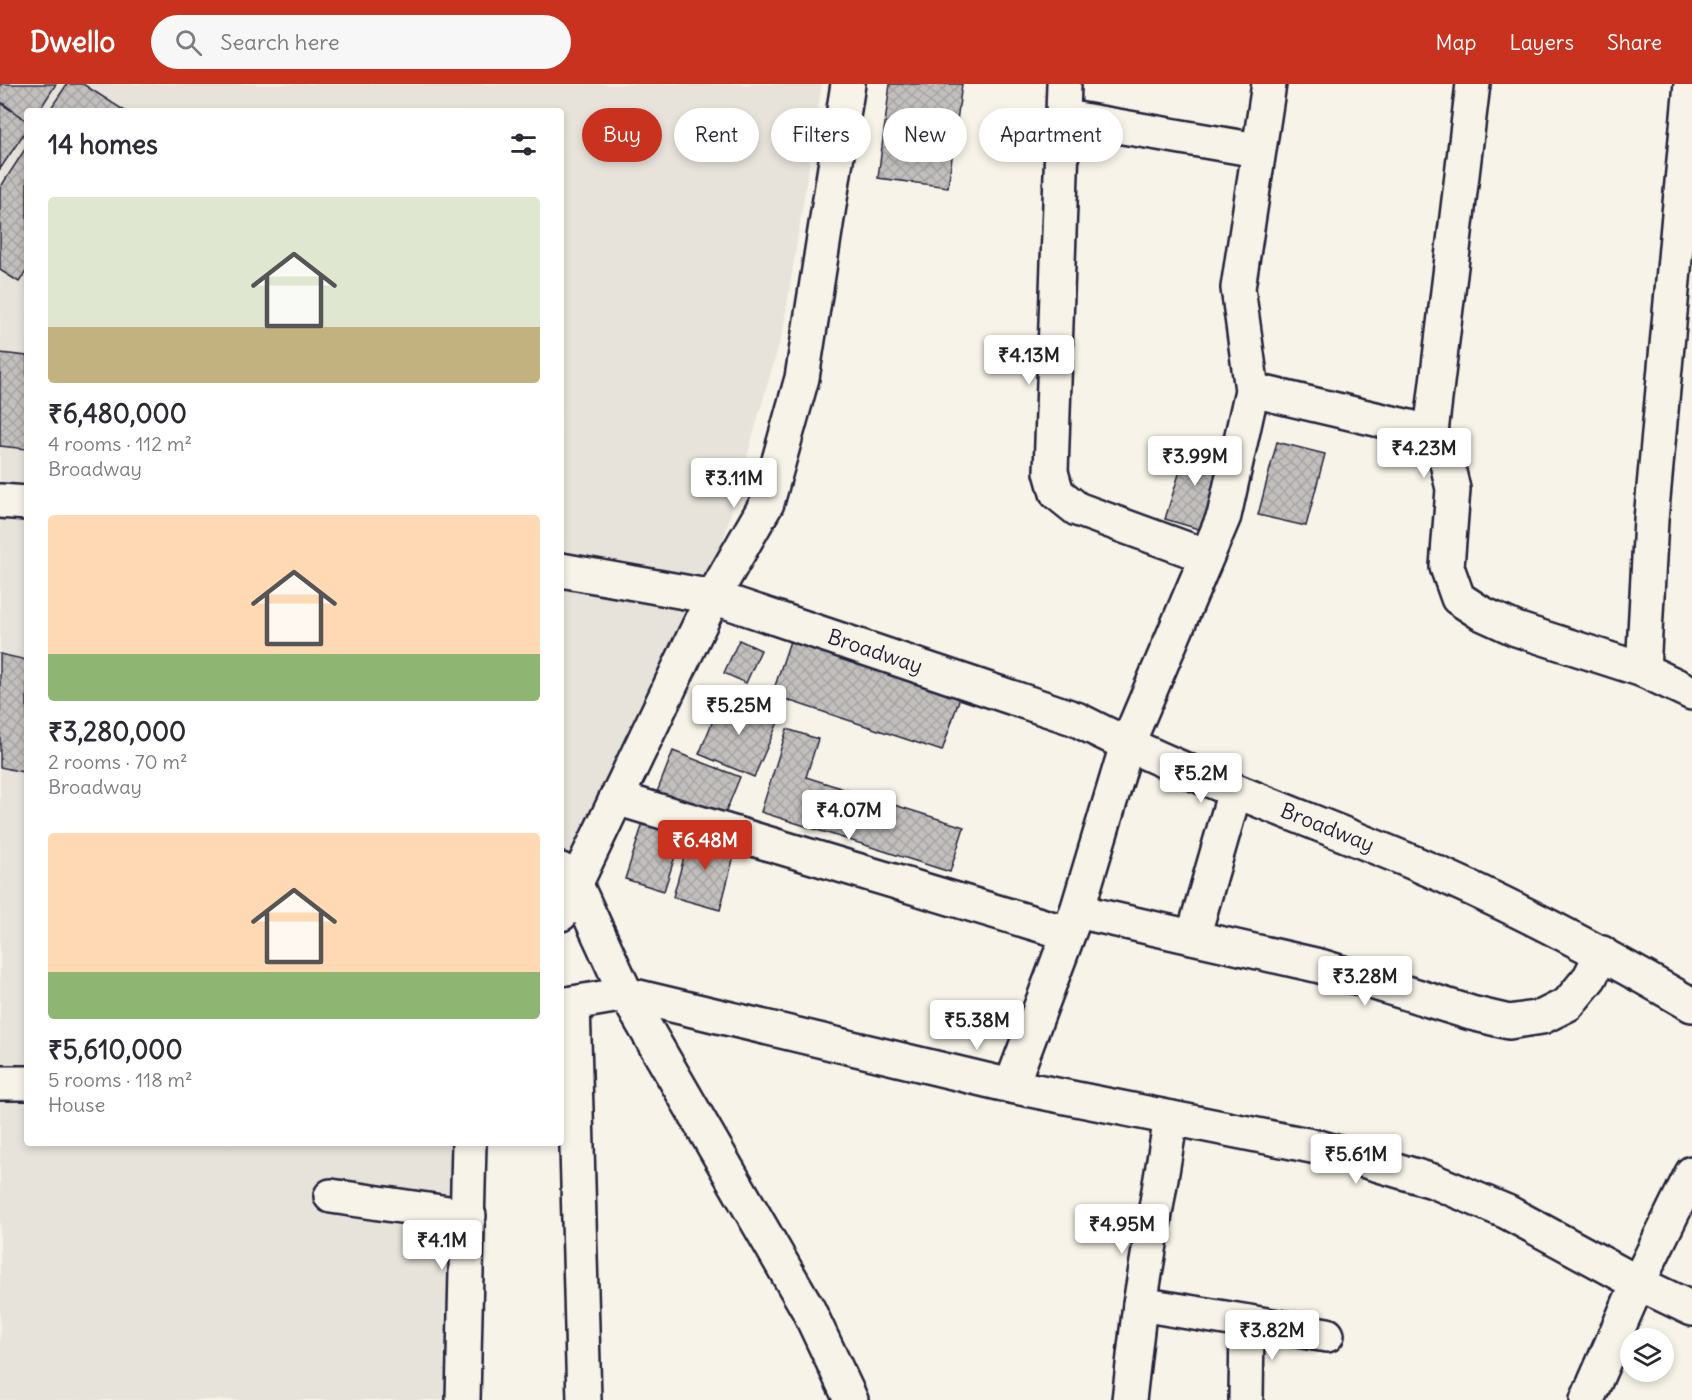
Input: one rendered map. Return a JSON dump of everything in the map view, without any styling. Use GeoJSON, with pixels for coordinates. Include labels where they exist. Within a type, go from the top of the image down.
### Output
{"type":"FeatureCollection","features":[{"type":"Feature","properties":{"kind":"street"},"geometry":{"type":"LineString","coordinates":[[848,84],[802,378],[767,503],[713,597],[616,798],[566,890],[808,1309],[851,1400]]}},
{"type":"Feature","properties":{"kind":"street"},"geometry":{"type":"LineString","coordinates":[[1064,84],[1065,108]]}},
{"type":"Feature","properties":{"kind":"street"},"geometry":{"type":"LineString","coordinates":[[1011,1086],[1072,922],[1127,745],[1224,516],[1252,390],[1238,288],[1257,150],[1269,84]]}},
{"type":"Feature","properties":{"kind":"street"},"geometry":{"type":"LineString","coordinates":[[1473,84],[1431,432],[1446,459],[1453,489],[1447,567],[1458,598],[1481,613],[1516,629],[1643,670],[1692,693]]}},
{"type":"Feature","properties":{"kind":"street"},"geometry":{"type":"LineString","coordinates":[[1643,670],[1651,520],[1690,84]]}},
{"type":"Feature","properties":{"kind":"street"},"geometry":{"type":"LineString","coordinates":[[1123,127],[1257,150]]}},
{"type":"Feature","properties":{"kind":"street"},"geometry":{"type":"LineString","coordinates":[[1063,162],[1051,472],[1057,493],[1077,509],[1206,556]]}},
{"type":"Feature","properties":{"kind":"street"},"geometry":{"type":"LineString","coordinates":[[1252,390],[1431,432]]}},
{"type":"Feature","properties":{"kind":"street"},"geometry":{"type":"LineString","coordinates":[[0,501],[24,503]]}},
{"type":"Feature","properties":{"kind":"street","name":"Broadway"},"geometry":{"type":"LineString","coordinates":[[564,571],[713,597],[1076,719],[1127,745],[1235,791],[1414,862],[1568,934],[1692,1005]]}},
{"type":"Feature","properties":{"kind":"street"},"geometry":{"type":"LineString","coordinates":[[1193,938],[1235,791]]}},
{"type":"Feature","properties":{"kind":"street"},"geometry":{"type":"LineString","coordinates":[[616,798],[1072,922],[1193,938],[1320,966],[1471,1013],[1509,1022],[1542,1017],[1568,1004],[1590,978],[1602,953]]}},
{"type":"Feature","properties":{"kind":"street"},"geometry":{"type":"LineString","coordinates":[[584,1400],[567,1004],[626,994],[1011,1086],[1322,1148],[1433,1181],[1508,1212],[1638,1283],[1692,1309]]}},
{"type":"Feature","properties":{"kind":"street"},"geometry":{"type":"LineString","coordinates":[[0,1083],[24,1083]]}},
{"type":"Feature","properties":{"kind":"street"},"geometry":{"type":"LineString","coordinates":[[1129,1400],[1140,1304],[1170,1118]]}},
{"type":"Feature","properties":{"kind":"street"},"geometry":{"type":"LineString","coordinates":[[463,1400],[469,1146]]}},
{"type":"Feature","properties":{"kind":"street"},"geometry":{"type":"LineString","coordinates":[[1587,1400],[1638,1283],[1692,1173]]}},
{"type":"Feature","properties":{"kind":"street"},"geometry":{"type":"LineString","coordinates":[[331,1196],[469,1216]]}},
{"type":"Feature","properties":{"kind":"street"},"geometry":{"type":"LineString","coordinates":[[1140,1304],[1326,1335]]}},
{"type":"Feature","properties":{"kind":"street"},"geometry":{"type":"LineString","coordinates":[[1246,1400],[1247,1322]]}},
{"type":"Feature","properties":{"kind":"shaded area"},"geometry":{"type":"Polygon","coordinates":[[[0,84],[822,84],[818,108],[771,108],[771,162],[810,162],[783,330],[715,569],[564,892],[564,108],[24,108],[24,1146],[458,1146],[448,1400],[0,1400],[0,84]]]}},
{"type":"Feature","properties":{"kind":"building"},"geometry":{"type":"Polygon","coordinates":[[[0,84],[56,84],[41,108],[24,108],[24,119],[0,101],[0,84]]]}},
{"type":"Feature","properties":{"kind":"building"},"geometry":{"type":"Polygon","coordinates":[[[67,84],[83,84],[120,108],[51,108],[67,84]]]}},
{"type":"Feature","properties":{"kind":"building"},"geometry":{"type":"Polygon","coordinates":[[[890,84],[962,84],[959,108],[887,108],[890,84]]]}},
{"type":"Feature","properties":{"kind":"building"},"geometry":{"type":"Polygon","coordinates":[[[0,103],[24,119],[24,133],[0,169],[0,103]]]}},
{"type":"Feature","properties":{"kind":"building"},"geometry":{"type":"Polygon","coordinates":[[[883,139],[883,162],[951,162],[948,187],[878,178],[883,139]]]}},
{"type":"Feature","properties":{"kind":"building"},"geometry":{"type":"Polygon","coordinates":[[[24,151],[24,274],[19,282],[0,270],[0,188],[24,151]]]}},
{"type":"Feature","properties":{"kind":"building"},"geometry":{"type":"Polygon","coordinates":[[[0,353],[24,356],[24,449],[0,446],[0,353]]]}},
{"type":"Feature","properties":{"kind":"building"},"geometry":{"type":"Polygon","coordinates":[[[1277,442],[1325,454],[1306,526],[1258,515],[1277,442]]]}},
{"type":"Feature","properties":{"kind":"building"},"geometry":{"type":"Polygon","coordinates":[[[1188,445],[1226,455],[1202,530],[1165,519],[1188,445]]]}},
{"type":"Feature","properties":{"kind":"building"},"geometry":{"type":"Polygon","coordinates":[[[791,638],[961,694],[942,751],[772,695],[791,638]]]}},
{"type":"Feature","properties":{"kind":"building"},"geometry":{"type":"Polygon","coordinates":[[[739,640],[761,650],[746,683],[724,673],[739,640]]]}},
{"type":"Feature","properties":{"kind":"building"},"geometry":{"type":"Polygon","coordinates":[[[0,654],[24,659],[24,772],[0,767],[0,654]]]}},
{"type":"Feature","properties":{"kind":"building"},"geometry":{"type":"Polygon","coordinates":[[[724,694],[780,718],[754,777],[699,754],[724,694]]]}},
{"type":"Feature","properties":{"kind":"building"},"geometry":{"type":"Polygon","coordinates":[[[787,729],[818,739],[806,777],[964,827],[950,872],[761,812],[787,729]]]}},
{"type":"Feature","properties":{"kind":"building"},"geometry":{"type":"Polygon","coordinates":[[[673,751],[740,777],[720,826],[654,800],[673,751]]]}},
{"type":"Feature","properties":{"kind":"building"},"geometry":{"type":"Polygon","coordinates":[[[645,817],[684,828],[664,891],[625,879],[645,817]]]}},
{"type":"Feature","properties":{"kind":"building"},"geometry":{"type":"Polygon","coordinates":[[[691,832],[737,844],[720,910],[673,897],[691,832]]]}}]}
